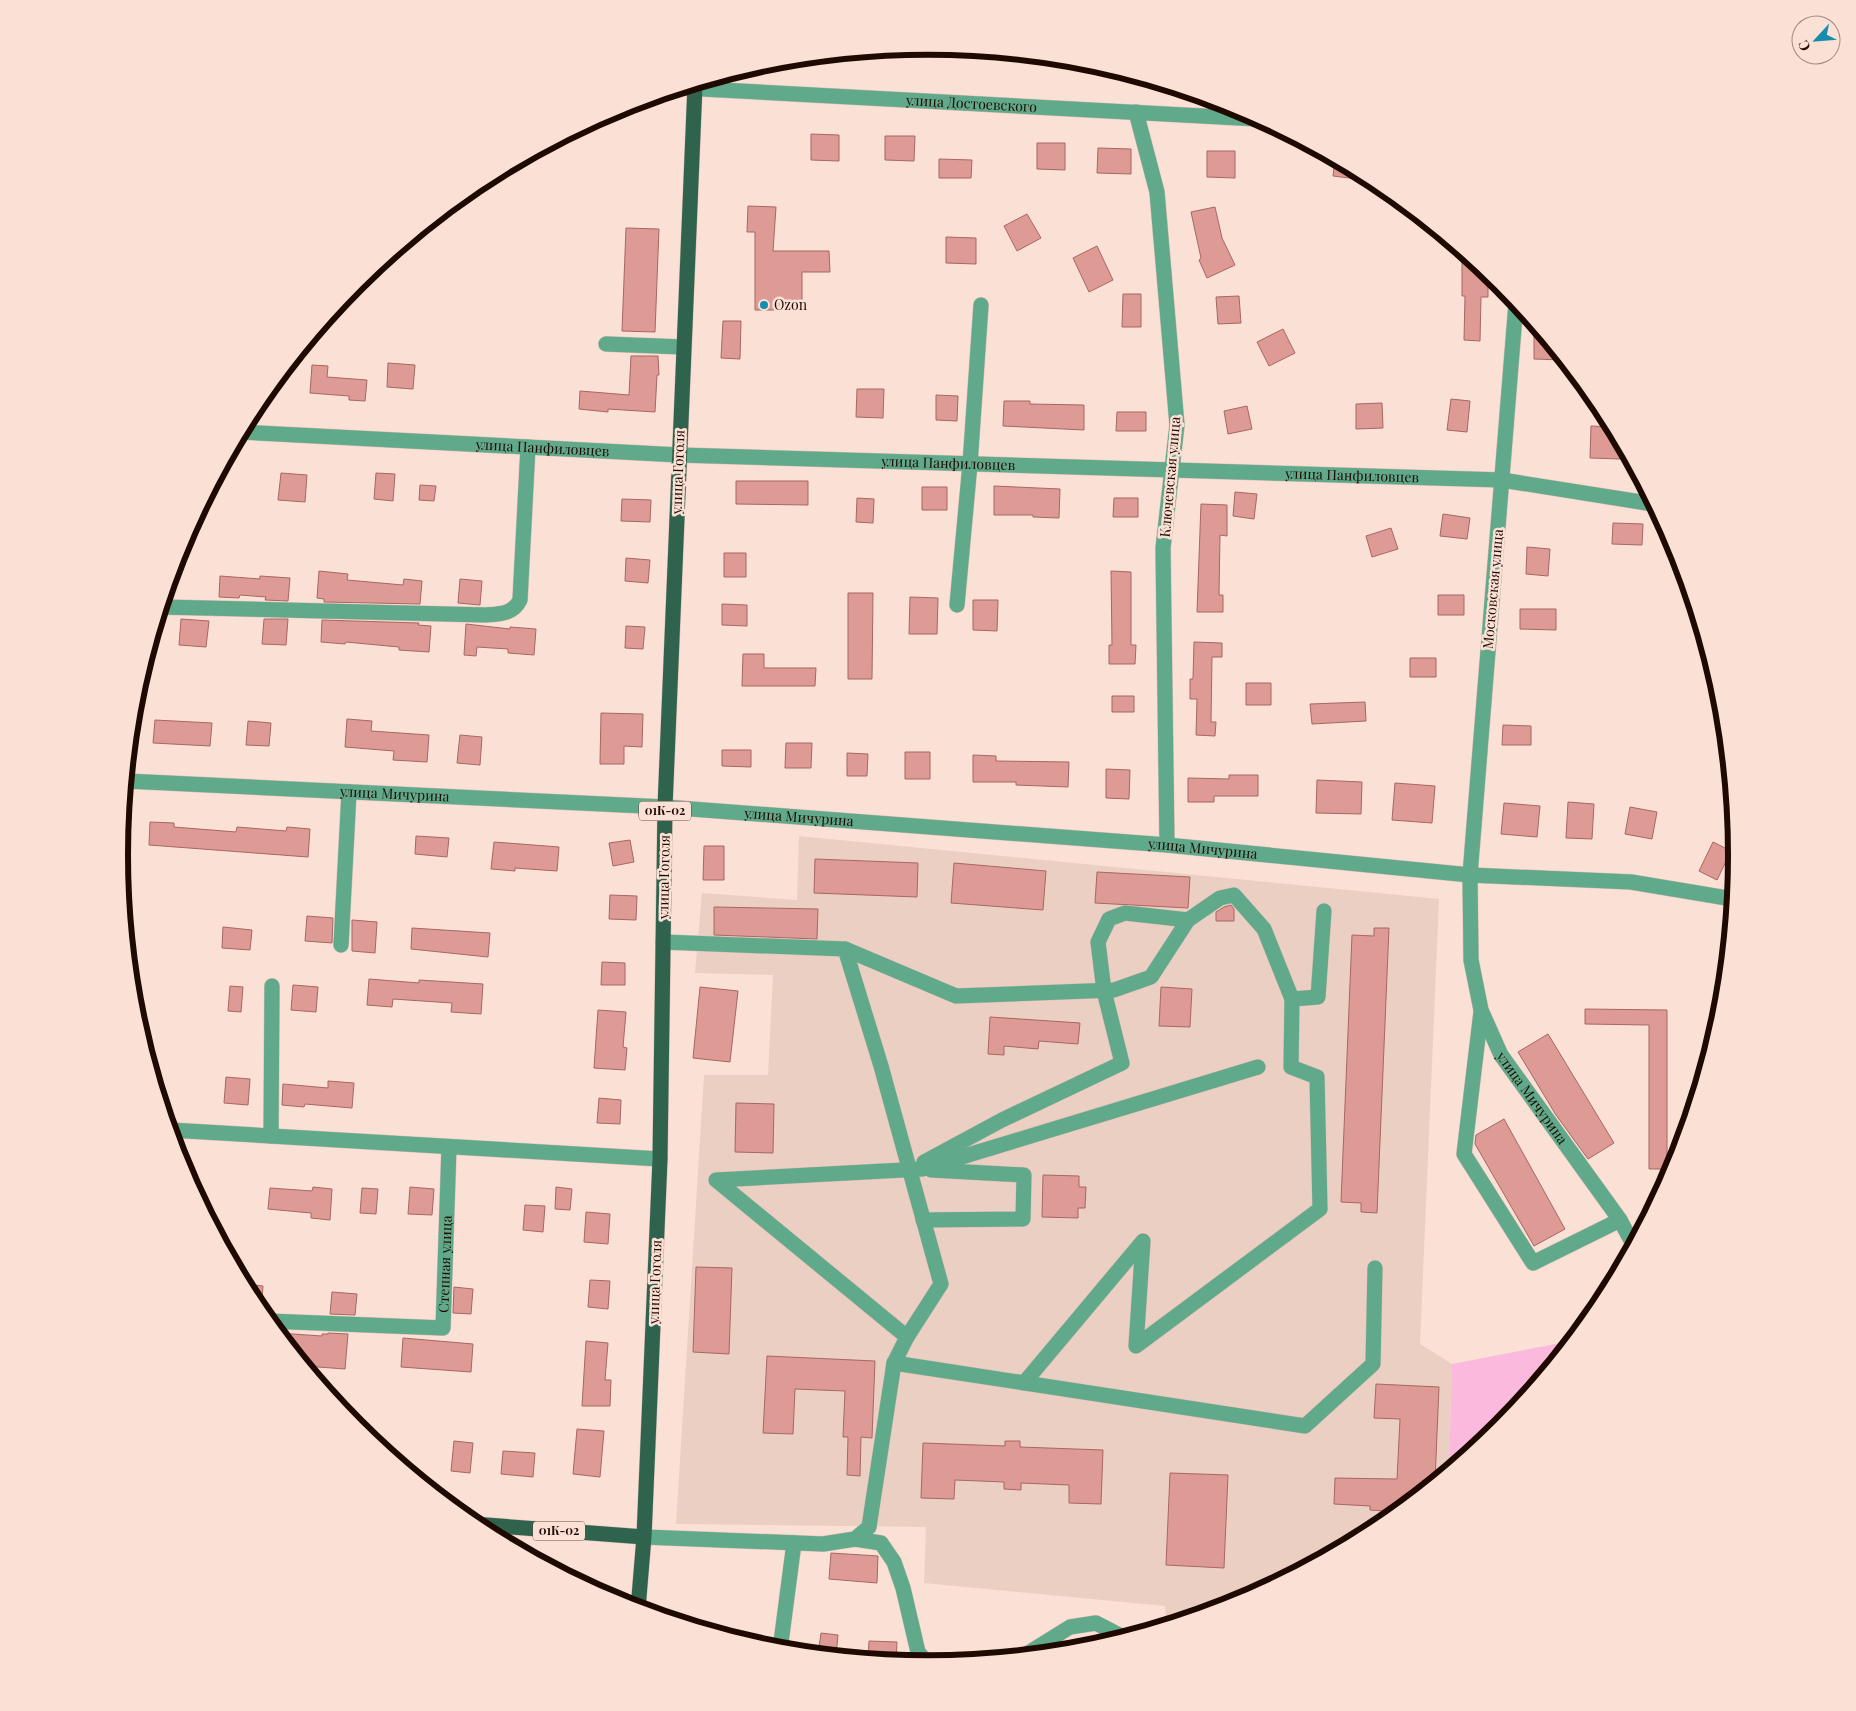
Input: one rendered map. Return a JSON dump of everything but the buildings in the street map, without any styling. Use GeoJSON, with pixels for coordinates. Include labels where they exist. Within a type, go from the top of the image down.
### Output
{"type":"FeatureCollection","features":[{"type":"Feature","properties":{"kind":"main road","name":"улица Гоголя"},"geometry":{"type":"LineString","coordinates":[[639,1601],[644,1537],[660,1159],[665,806],[691,91]]}},
{"type":"Feature","properties":{"kind":"main road","name":"01К-02"},"geometry":{"type":"LineString","coordinates":[[490,1525],[644,1537]]}},
{"type":"Feature","properties":{"kind":"street","name":"улица Достоевского"},"geometry":{"type":"LineString","coordinates":[[702,88],[1238,118]]}},
{"type":"Feature","properties":{"kind":"street","name":"Ключевская улица"},"geometry":{"type":"LineString","coordinates":[[1136,112],[1157,192],[1177,425],[1163,548],[1167,845]]}},
{"type":"Feature","properties":{"kind":"street"},"geometry":{"type":"LineString","coordinates":[[957,605],[970,464],[981,305]]}},
{"type":"Feature","properties":{"kind":"street","name":"Московская улица"},"geometry":{"type":"LineString","coordinates":[[1470,875],[1515,312]]}},
{"type":"Feature","properties":{"kind":"street"},"geometry":{"type":"LineString","coordinates":[[606,344],[683,346]]}},
{"type":"Feature","properties":{"kind":"street","name":"улица Панфиловцев"},"geometry":{"type":"LineString","coordinates":[[249,432],[679,455],[1502,480],[1647,503]]}},
{"type":"Feature","properties":{"kind":"street"},"geometry":{"type":"LineString","coordinates":[[167,607],[486,614],[510,612],[517,607],[520,600],[528,447]]}},
{"type":"Feature","properties":{"kind":"street","name":"улица Мичурина"},"geometry":{"type":"LineString","coordinates":[[131,781],[665,806],[1167,845],[1470,875],[1630,882],[1727,898]]}},
{"type":"Feature","properties":{"kind":"street"},"geometry":{"type":"LineString","coordinates":[[341,945],[349,792]]}},
{"type":"Feature","properties":{"kind":"street","name":"улица Мичурина"},"geometry":{"type":"LineString","coordinates":[[1470,875],[1471,960],[1481,1010],[1501,1055],[1620,1220],[1630,1239]]}},
{"type":"Feature","properties":{"kind":"street"},"geometry":{"type":"LineString","coordinates":[[663,942],[846,949],[956,996],[1114,990],[1151,977],[1188,920],[1220,898],[1234,895],[1264,929],[1292,999],[1291,1067],[1317,1077],[1320,1209],[1136,1346],[1142,1241],[1024,1383]]}},
{"type":"Feature","properties":{"kind":"street"},"geometry":{"type":"LineString","coordinates":[[1292,999],[1318,997],[1324,911]]}},
{"type":"Feature","properties":{"kind":"street"},"geometry":{"type":"LineString","coordinates":[[916,1169],[1002,1120],[1122,1064],[1104,990],[1098,942],[1109,919],[1125,913],[1188,920]]}},
{"type":"Feature","properties":{"kind":"street"},"geometry":{"type":"LineString","coordinates":[[846,949],[881,1066],[916,1169],[923,1220],[941,1284],[907,1337],[894,1363],[869,1526],[855,1539]]}},
{"type":"Feature","properties":{"kind":"street"},"geometry":{"type":"LineString","coordinates":[[270,1136],[272,986]]}},
{"type":"Feature","properties":{"kind":"street"},"geometry":{"type":"LineString","coordinates":[[1481,1010],[1464,1154],[1533,1263],[1620,1220]]}},
{"type":"Feature","properties":{"kind":"street"},"geometry":{"type":"LineString","coordinates":[[916,1169],[1258,1067]]}},
{"type":"Feature","properties":{"kind":"street"},"geometry":{"type":"LineString","coordinates":[[176,1130],[660,1159]]}},
{"type":"Feature","properties":{"kind":"street","name":"Степная улица"},"geometry":{"type":"LineString","coordinates":[[277,1321],[444,1328],[449,1147]]}},
{"type":"Feature","properties":{"kind":"street"},"geometry":{"type":"LineString","coordinates":[[907,1337],[716,1180],[916,1169],[1024,1175],[1023,1219],[923,1220]]}},
{"type":"Feature","properties":{"kind":"street"},"geometry":{"type":"LineString","coordinates":[[894,1363],[1305,1426],[1374,1364],[1375,1268]]}},
{"type":"Feature","properties":{"kind":"street"},"geometry":{"type":"LineString","coordinates":[[644,1537],[823,1544],[855,1539],[881,1543],[894,1562],[903,1588],[918,1652],[921,1656]]}},
{"type":"Feature","properties":{"kind":"street"},"geometry":{"type":"LineString","coordinates":[[781,1642],[794,1543]]}},
{"type":"Feature","properties":{"kind":"street"},"geometry":{"type":"LineString","coordinates":[[1036,1648],[1070,1627],[1096,1623],[1116,1633]]}},
{"type":"Feature","properties":{"kind":"shaded area"},"geometry":{"type":"Polygon","coordinates":[[[799,836],[1439,899],[1420,1344],[1452,1364],[1449,1463],[1415,1491],[1373,1521],[1328,1549],[1234,1595],[1166,1620],[1165,1606],[924,1583],[926,1527],[676,1524],[704,1075],[768,1075],[773,975],[695,973],[702,893],[797,900],[799,836]]]}},
{"type":"Feature","properties":{"kind":"shaded area"},"geometry":{"type":"Polygon","coordinates":[[[1563,1342],[1494,1422],[1449,1463],[1452,1364],[1563,1342]]]}},
{"type":"Feature","properties":{"kind":"place","name":"Ozon"},"geometry":{"type":"Point","coordinates":[764,305]}}]}
